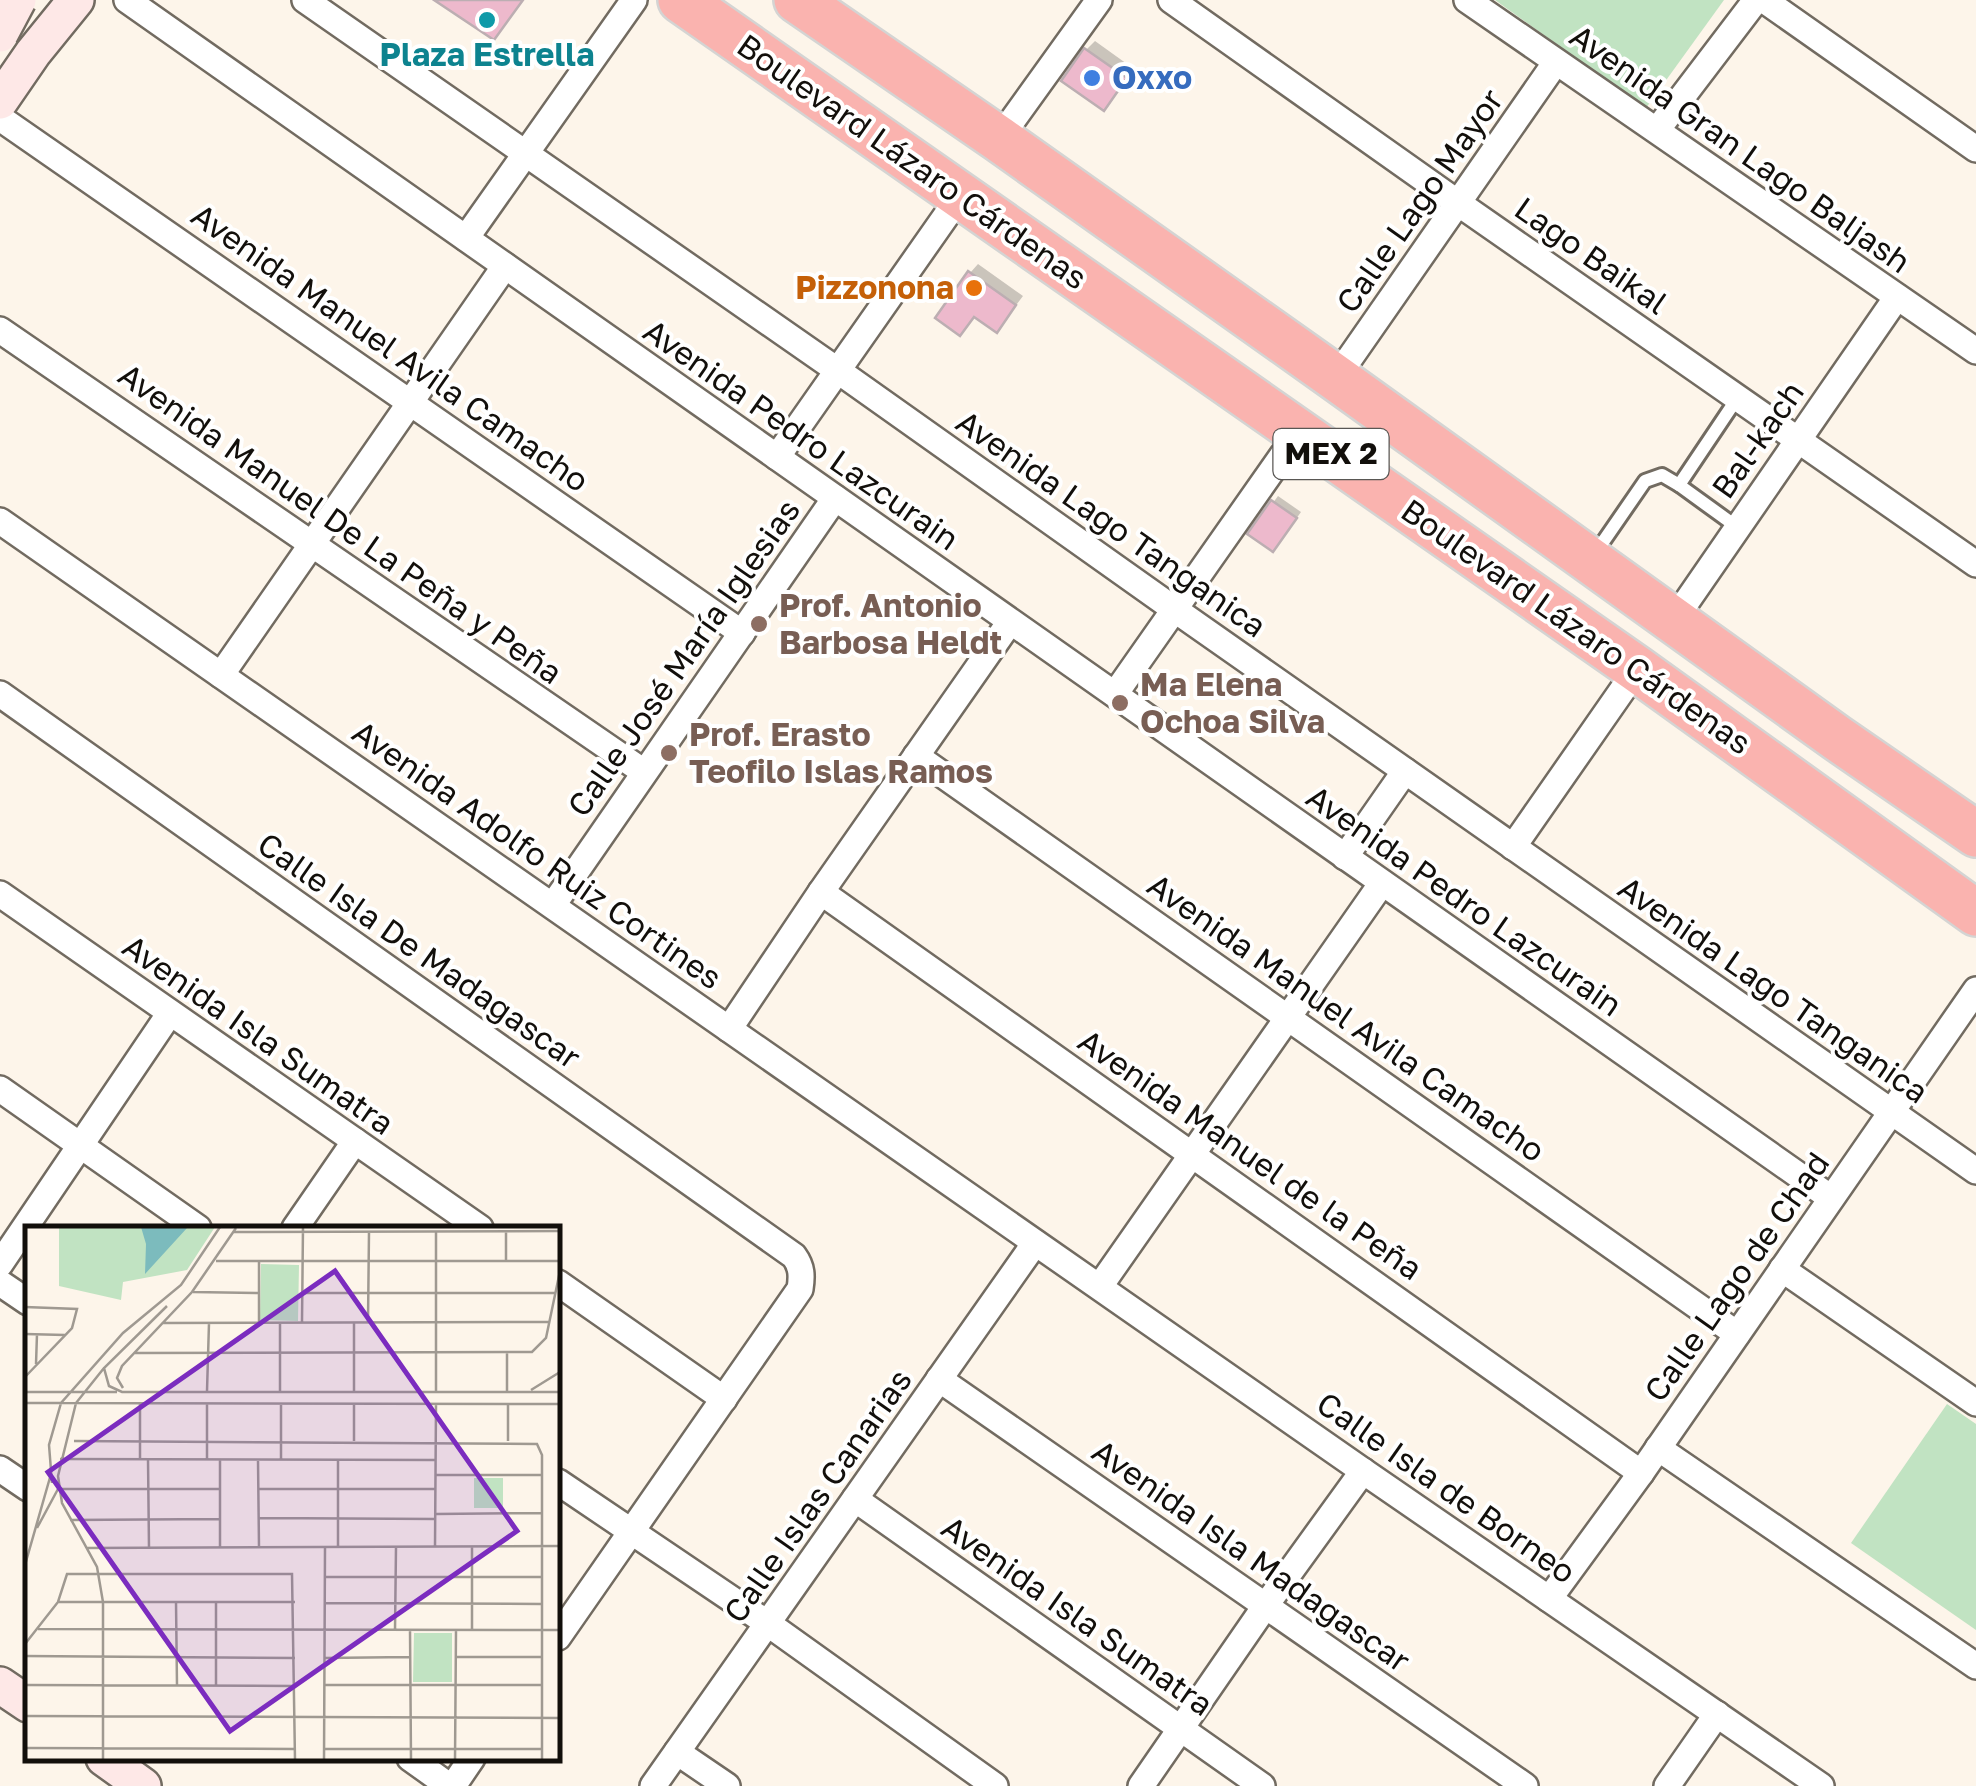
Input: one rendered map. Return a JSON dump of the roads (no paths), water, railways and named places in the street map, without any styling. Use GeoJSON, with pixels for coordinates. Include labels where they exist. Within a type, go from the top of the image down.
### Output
{"type":"FeatureCollection","features":[{"type":"Feature","properties":{"kind":"highway","name":"Boulevard Lázaro Cárdenas"},"geometry":{"type":"LineString","coordinates":[[682,0],[1637,669],[1976,913]]}},
{"type":"Feature","properties":{"kind":"highway","name":"Boulevard Lázaro Cárdenas"},"geometry":{"type":"LineString","coordinates":[[797,0],[1976,834]]}},
{"type":"Feature","properties":{"kind":"highway"},"geometry":{"type":"LineString","coordinates":[[965,200],[990,196],[1002,187],[1010,147]]}},
{"type":"Feature","properties":{"kind":"highway"},"geometry":{"type":"LineString","coordinates":[[1030,246],[1039,228],[1048,221],[1096,208]]}},
{"type":"Feature","properties":{"kind":"highway"},"geometry":{"type":"LineString","coordinates":[[1674,696],[1702,704],[1809,762],[1820,760],[1837,738]]}},
{"type":"Feature","properties":{"kind":"main road"},"geometry":{"type":"LineString","coordinates":[[0,34],[18,0]]}},
{"type":"Feature","properties":{"kind":"main road"},"geometry":{"type":"LineString","coordinates":[[0,101],[76,0]]}},
{"type":"Feature","properties":{"kind":"main road"},"geometry":{"type":"LineString","coordinates":[[0,1685],[25,1702]]}},
{"type":"Feature","properties":{"kind":"main road"},"geometry":{"type":"LineString","coordinates":[[108,1761],[143,1786]]}},
{"type":"Feature","properties":{"kind":"street","name":"Avenida Pedro Lazcurain"},"geometry":{"type":"LineString","coordinates":[[127,0],[1831,1198]]}},
{"type":"Feature","properties":{"kind":"street","name":"Avenida Lago Tanganica"},"geometry":{"type":"LineString","coordinates":[[304,0],[1976,1172]]}},
{"type":"Feature","properties":{"kind":"street"},"geometry":{"type":"LineString","coordinates":[[466,238],[634,0]]}},
{"type":"Feature","properties":{"kind":"street"},"geometry":{"type":"LineString","coordinates":[[1010,147],[1100,0]]}},
{"type":"Feature","properties":{"kind":"street","name":"Lago Baikal"},"geometry":{"type":"LineString","coordinates":[[1171,0],[1976,564]]}},
{"type":"Feature","properties":{"kind":"street","name":"Avenida Gran Lago Baljash"},"geometry":{"type":"LineString","coordinates":[[1467,0],[1897,297],[1972,341]]}},
{"type":"Feature","properties":{"kind":"street"},"geometry":{"type":"LineString","coordinates":[[1657,130],[1760,0],[1976,149]]}},
{"type":"Feature","properties":{"kind":"street","name":"Calle Lago Mayor"},"geometry":{"type":"LineString","coordinates":[[1336,378],[1556,62]]}},
{"type":"Feature","properties":{"kind":"street","name":"Avenida Manuel Avila Camacho"},"geometry":{"type":"LineString","coordinates":[[0,118],[742,632]]}},
{"type":"Feature","properties":{"kind":"street"},"geometry":{"type":"LineString","coordinates":[[776,456],[965,200]]}},
{"type":"Feature","properties":{"kind":"street"},"geometry":{"type":"LineString","coordinates":[[221,675],[505,266]]}},
{"type":"Feature","properties":{"kind":"street","name":"Bal-kach"},"geometry":{"type":"LineString","coordinates":[[1674,620],[1897,297]]}},
{"type":"Feature","properties":{"kind":"street","name":"Avenida Manuel De La Peña y Peña"},"geometry":{"type":"LineString","coordinates":[[0,330],[644,772]]}},
{"type":"Feature","properties":{"kind":"street"},"geometry":{"type":"LineString","coordinates":[[1115,694],[1299,432]]}},
{"type":"Feature","properties":{"kind":"street","name":"Calle José María Iglesias"},"geometry":{"type":"LineString","coordinates":[[552,905],[835,498]]}},
{"type":"Feature","properties":{"kind":"street","name":"Avenida Adolfo Ruiz Cortines"},"geometry":{"type":"LineString","coordinates":[[0,521],[1036,1243]]}},
{"type":"Feature","properties":{"kind":"street"},"geometry":{"type":"LineString","coordinates":[[729,1029],[1010,622]]}},
{"type":"Feature","properties":{"kind":"street"},"geometry":{"type":"LineString","coordinates":[[1513,846],[1637,669]]}},
{"type":"Feature","properties":{"kind":"street","name":"Calle Isla De Madagascar"},"geometry":{"type":"LineString","coordinates":[[0,694],[794,1256],[801,1270],[800,1289],[724,1399]]}},
{"type":"Feature","properties":{"kind":"street","name":"Avenida Manuel Avila Camacho"},"geometry":{"type":"LineString","coordinates":[[916,756],[1738,1334]]}},
{"type":"Feature","properties":{"kind":"street"},"geometry":{"type":"LineString","coordinates":[[1345,857],[1405,771]]}},
{"type":"Feature","properties":{"kind":"street"},"geometry":{"type":"LineString","coordinates":[[1100,1286],[1382,883]]}},
{"type":"Feature","properties":{"kind":"street","name":"Avenida Manuel de la Peña"},"geometry":{"type":"LineString","coordinates":[[821,892],[1641,1473]]}},
{"type":"Feature","properties":{"kind":"street","name":"Avenida Isla Sumatra"},"geometry":{"type":"LineString","coordinates":[[0,894],[477,1226]]}},
{"type":"Feature","properties":{"kind":"street","name":"Calle Lago de Chad"},"geometry":{"type":"LineString","coordinates":[[1549,1599],[1976,990]]}},
{"type":"Feature","properties":{"kind":"street"},"geometry":{"type":"LineString","coordinates":[[26,1226],[170,1014]]}},
{"type":"Feature","properties":{"kind":"street"},"geometry":{"type":"LineString","coordinates":[[0,1089],[195,1226]]}},
{"type":"Feature","properties":{"kind":"street"},"geometry":{"type":"LineString","coordinates":[[296,1226],[355,1141]]}},
{"type":"Feature","properties":{"kind":"street"},"geometry":{"type":"LineString","coordinates":[[0,1264],[25,1227]]}},
{"type":"Feature","properties":{"kind":"street","name":"Calle Isla de Borneo"},"geometry":{"type":"LineString","coordinates":[[1036,1243],[1821,1786]]}},
{"type":"Feature","properties":{"kind":"street","name":"Calle Islas Canarias"},"geometry":{"type":"LineString","coordinates":[[653,1786],[1036,1243]]}},
{"type":"Feature","properties":{"kind":"street"},"geometry":{"type":"LineString","coordinates":[[1782,1269],[1976,1403]]}},
{"type":"Feature","properties":{"kind":"street"},"geometry":{"type":"LineString","coordinates":[[0,1283],[25,1300]]}},
{"type":"Feature","properties":{"kind":"street"},"geometry":{"type":"LineString","coordinates":[[560,1284],[724,1399],[560,1633]]}},
{"type":"Feature","properties":{"kind":"street","name":"Avenida Isla Madagascar"},"geometry":{"type":"LineString","coordinates":[[939,1380],[1525,1786]]}},
{"type":"Feature","properties":{"kind":"street"},"geometry":{"type":"LineString","coordinates":[[1658,1448],[1976,1666]]}},
{"type":"Feature","properties":{"kind":"street"},"geometry":{"type":"LineString","coordinates":[[0,1470],[25,1486]]}},
{"type":"Feature","properties":{"kind":"street"},"geometry":{"type":"LineString","coordinates":[[1141,1786],[1363,1471]]}},
{"type":"Feature","properties":{"kind":"street"},"geometry":{"type":"LineString","coordinates":[[560,1483],[995,1786]]}},
{"type":"Feature","properties":{"kind":"street","name":"Avenida Isla Sumatra"},"geometry":{"type":"LineString","coordinates":[[855,1499],[1262,1786]]}},
{"type":"Feature","properties":{"kind":"street"},"geometry":{"type":"LineString","coordinates":[[1667,1786],[1717,1714]]}},
{"type":"Feature","properties":{"kind":"street"},"geometry":{"type":"LineString","coordinates":[[677,1752],[727,1786]]}},
{"type":"Feature","properties":{"kind":"street"},"geometry":{"type":"LineString","coordinates":[[414,1761],[451,1786],[470,1761]]}},
{"type":"Feature","properties":{"kind":"lane"},"geometry":{"type":"LineString","coordinates":[[1679,486],[1738,397]]}},
{"type":"Feature","properties":{"kind":"lane"},"geometry":{"type":"LineString","coordinates":[[1591,560],[1645,482],[1662,475],[1738,527]]}},
{"type":"Feature","properties":{"kind":"place","name":"Plaza Estrella"},"geometry":{"type":"Point","coordinates":[487,20]}},
{"type":"Feature","properties":{"kind":"place","name":"Oxxo"},"geometry":{"type":"Point","coordinates":[1092,78]}},
{"type":"Feature","properties":{"kind":"place","name":"Pizzonona"},"geometry":{"type":"Point","coordinates":[974,288]}},
{"type":"Feature","properties":{"kind":"place","name":"Prof. Antonio Barbosa Heldt"},"geometry":{"type":"Point","coordinates":[759,624]}},
{"type":"Feature","properties":{"kind":"place","name":"Ma Elena Ochoa Silva"},"geometry":{"type":"Point","coordinates":[1120,703]}},
{"type":"Feature","properties":{"kind":"place","name":"Prof. Erasto Teofilo Islas Ramos"},"geometry":{"type":"Point","coordinates":[669,753]}}]}
